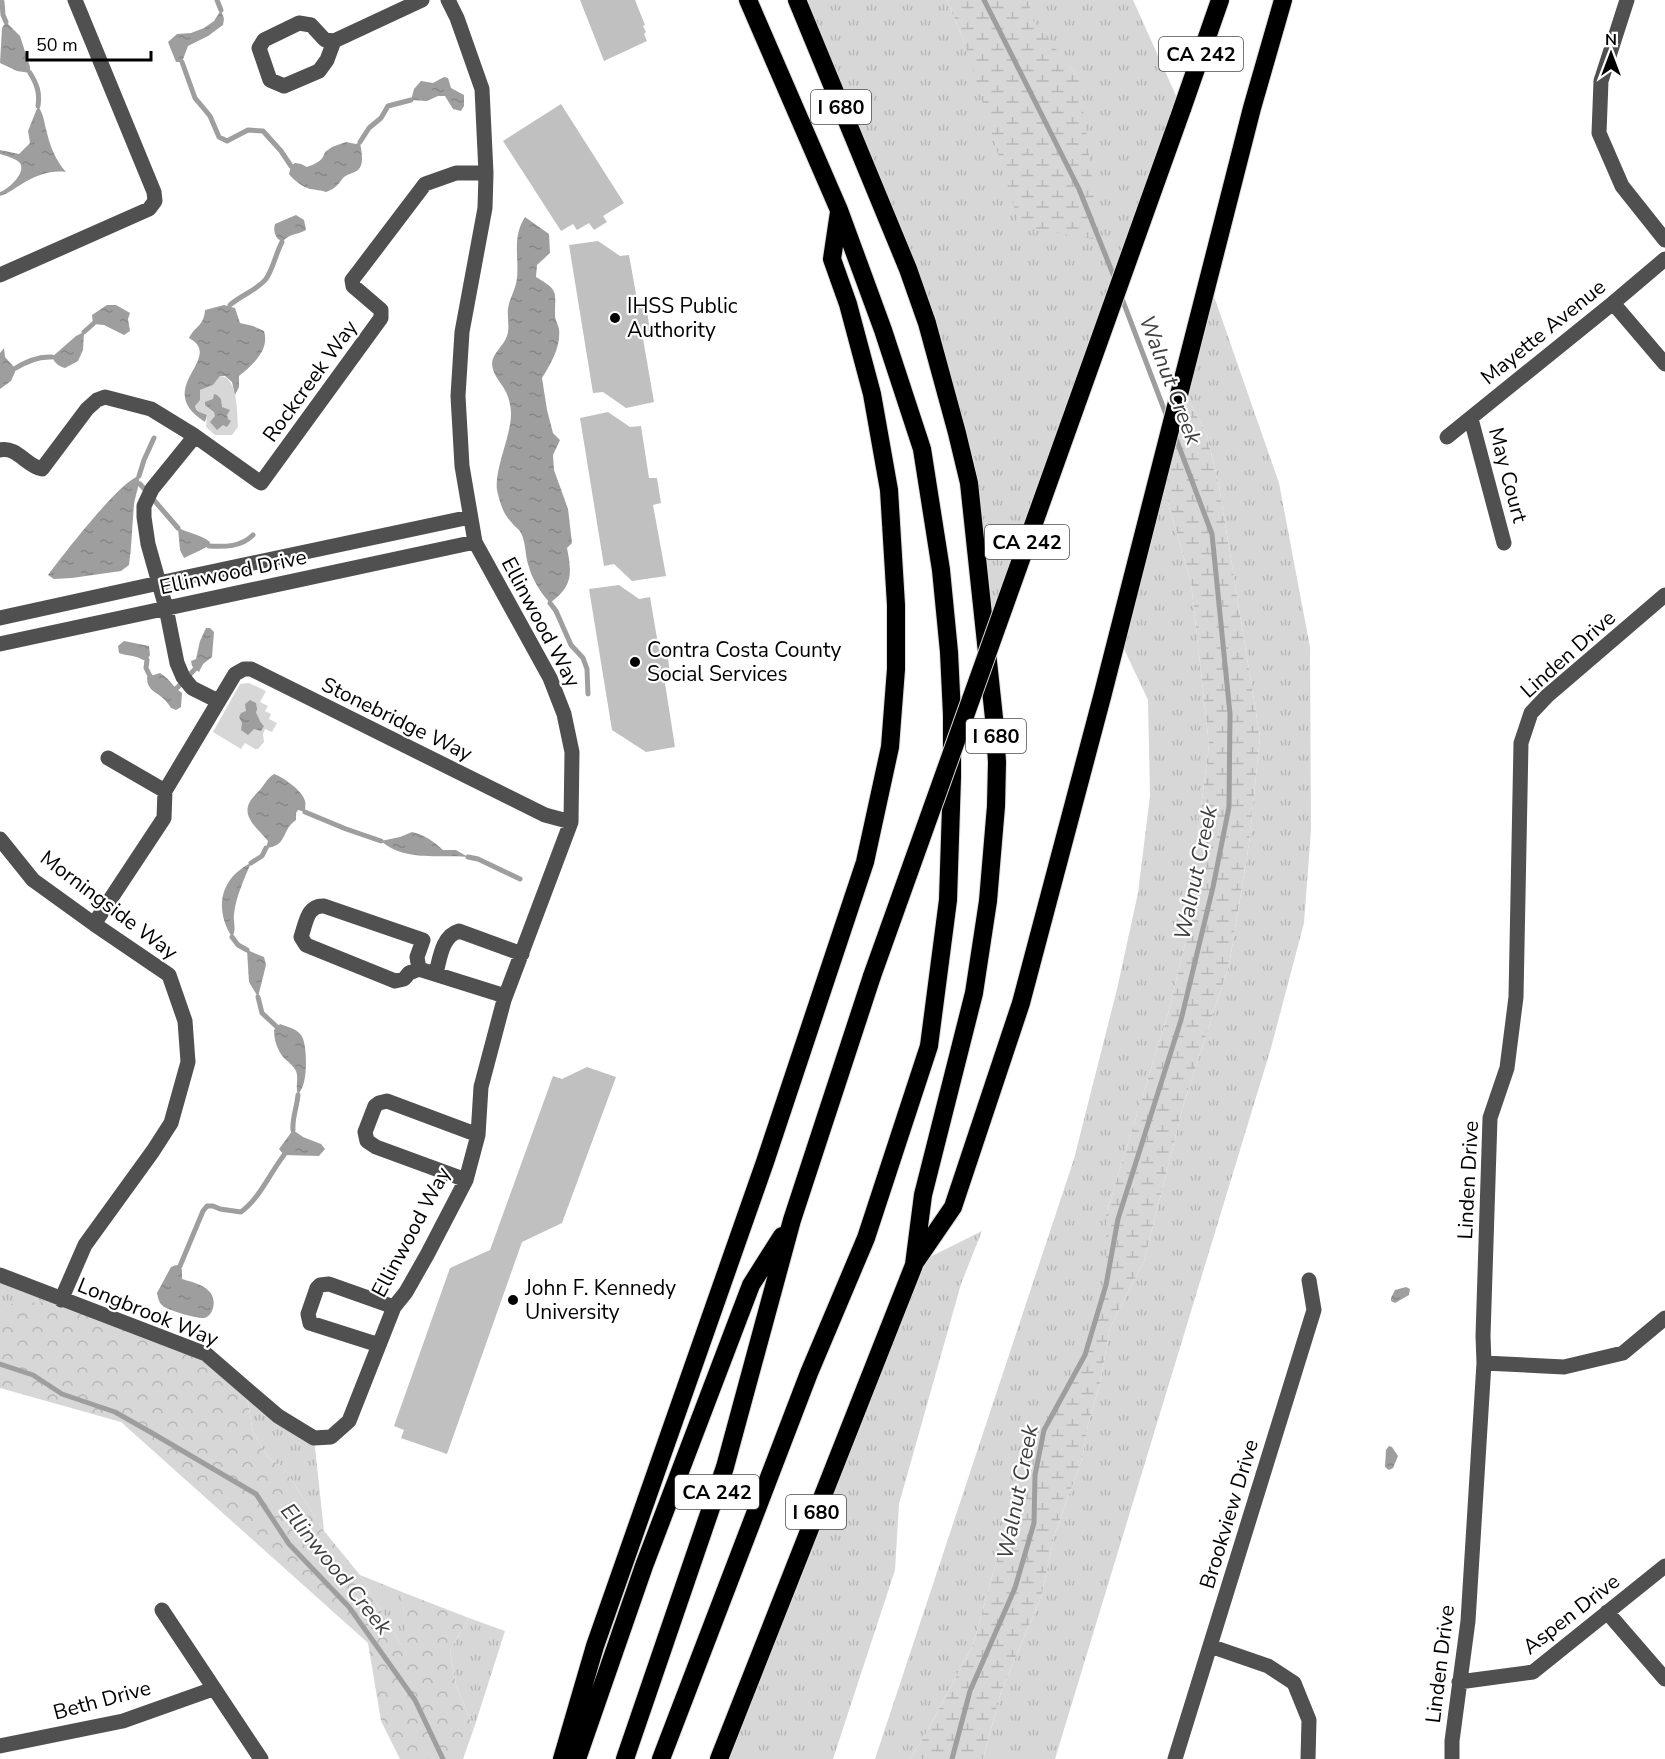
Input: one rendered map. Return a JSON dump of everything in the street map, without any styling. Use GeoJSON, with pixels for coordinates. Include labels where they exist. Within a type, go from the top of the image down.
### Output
{"type":"FeatureCollection","features":[{"type":"Feature","properties":{"kind":"highway","name":"I 680"},"geometry":{"type":"LineString","coordinates":[[661,1759],[809,1373],[866,1238],[929,1046],[948,900],[952,777],[949,652],[941,570],[922,449],[883,330],[839,210],[748,0]]}},
{"type":"Feature","properties":{"kind":"highway","name":"I 680"},"geometry":{"type":"LineString","coordinates":[[719,1759],[914,1265],[923,1195],[974,993],[988,901],[996,806],[997,762],[994,718],[969,483],[957,434],[927,323],[908,269],[797,0]]}},
{"type":"Feature","properties":{"kind":"highway","name":"CA 242"},"geometry":{"type":"LineString","coordinates":[[625,1759],[725,1467],[792,1220],[872,976],[1220,0]]}},
{"type":"Feature","properties":{"kind":"highway","name":"CA 242"},"geometry":{"type":"LineString","coordinates":[[914,1265],[953,1207],[1021,1003],[1102,697],[1252,108],[1283,0]]}},
{"type":"Feature","properties":{"kind":"highway"},"geometry":{"type":"LineString","coordinates":[[562,1759],[595,1646],[765,1162],[865,862],[890,747],[896,658],[896,605],[889,490],[872,394],[848,304],[832,259],[839,210]]}},
{"type":"Feature","properties":{"kind":"highway"},"geometry":{"type":"LineString","coordinates":[[577,1759],[644,1566],[751,1285],[792,1220]]}},
{"type":"Feature","properties":{"kind":"street"},"geometry":{"type":"LineString","coordinates":[[0,274],[150,209],[155,201],[154,192],[75,0]]}},
{"type":"Feature","properties":{"kind":"street"},"geometry":{"type":"LineString","coordinates":[[334,41],[327,60],[319,71],[284,86],[270,80],[259,48],[264,40],[299,23],[311,25],[325,40],[334,41],[422,0]]}},
{"type":"Feature","properties":{"kind":"street","name":"Ellinwood Way"},"geometry":{"type":"LineString","coordinates":[[331,1437],[349,1421],[394,1307],[406,1292],[427,1255],[466,1180],[478,1135],[481,1087],[505,996],[571,822],[572,752],[564,714],[550,678],[475,542],[462,466],[458,396],[462,332],[485,208],[486,173],[482,89],[457,18],[448,0]]}},
{"type":"Feature","properties":{"kind":"street"},"geometry":{"type":"LineString","coordinates":[[1628,0],[1601,81],[1599,133],[1622,186],[1665,240]]}},
{"type":"Feature","properties":{"kind":"street","name":"Rockcreek Way"},"geometry":{"type":"LineString","coordinates":[[195,436],[261,483],[381,318],[381,310],[353,286],[352,280],[358,271],[425,184],[456,174],[486,173]]}},
{"type":"Feature","properties":{"kind":"street","name":"Mayette Avenue"},"geometry":{"type":"LineString","coordinates":[[1447,437],[1665,259]]}},
{"type":"Feature","properties":{"kind":"street"},"geometry":{"type":"LineString","coordinates":[[1613,303],[1665,364]]}},
{"type":"Feature","properties":{"kind":"street"},"geometry":{"type":"LineString","coordinates":[[0,450],[6,448],[33,468],[42,470],[87,409],[97,400],[105,398],[151,409],[195,436],[152,489],[144,506],[144,517],[148,544],[166,608],[177,663],[183,677],[192,688],[218,701]]}},
{"type":"Feature","properties":{"kind":"street","name":"May Court"},"geometry":{"type":"LineString","coordinates":[[1471,419],[1504,543]]}},
{"type":"Feature","properties":{"kind":"street","name":"Ellinwood Drive"},"geometry":{"type":"LineString","coordinates":[[0,618],[470,517]]}},
{"type":"Feature","properties":{"kind":"street","name":"Ellinwood Drive"},"geometry":{"type":"LineString","coordinates":[[0,644],[475,542]]}},
{"type":"Feature","properties":{"kind":"street","name":"Linden Drive"},"geometry":{"type":"LineString","coordinates":[[1452,1759],[1452,1741],[1468,1621],[1484,1363],[1490,1118],[1507,1068],[1516,997],[1521,742],[1531,713],[1547,696],[1665,595]]}},
{"type":"Feature","properties":{"kind":"street","name":"Stonebridge Way"},"geometry":{"type":"LineString","coordinates":[[94,924],[164,818],[165,791],[235,674],[244,669],[251,669],[545,815],[571,822]]}},
{"type":"Feature","properties":{"kind":"street"},"geometry":{"type":"LineString","coordinates":[[108,758],[165,791]]}},
{"type":"Feature","properties":{"kind":"street","name":"Morningside Way"},"geometry":{"type":"LineString","coordinates":[[0,839],[33,880],[169,975],[185,1022],[188,1062],[171,1123],[85,1245],[61,1300]]}},
{"type":"Feature","properties":{"kind":"street"},"geometry":{"type":"LineString","coordinates":[[419,969],[417,957],[423,940],[324,906],[316,905],[311,909],[301,937],[306,945],[395,981],[404,979],[409,973],[419,969],[505,996]]}},
{"type":"Feature","properties":{"kind":"street"},"geometry":{"type":"LineString","coordinates":[[436,973],[441,951],[447,939],[452,933],[459,931],[522,954]]}},
{"type":"Feature","properties":{"kind":"street"},"geometry":{"type":"LineString","coordinates":[[466,1180],[376,1147],[368,1141],[365,1132],[375,1106],[379,1102],[387,1101],[478,1135]]}},
{"type":"Feature","properties":{"kind":"street","name":"Longbrook Way"},"geometry":{"type":"LineString","coordinates":[[0,1275],[206,1354],[278,1416],[314,1438],[331,1437]]}},
{"type":"Feature","properties":{"kind":"street","name":"Brookview Drive"},"geometry":{"type":"LineString","coordinates":[[1175,1759],[1314,1310],[1309,1280]]}},
{"type":"Feature","properties":{"kind":"street"},"geometry":{"type":"LineString","coordinates":[[380,1345],[310,1323],[308,1314],[317,1288],[320,1285],[329,1284],[394,1307]]}},
{"type":"Feature","properties":{"kind":"street"},"geometry":{"type":"LineString","coordinates":[[1484,1363],[1564,1367],[1623,1353],[1665,1318]]}},
{"type":"Feature","properties":{"kind":"street","name":"Aspen Drive"},"geometry":{"type":"LineString","coordinates":[[1459,1682],[1533,1672],[1665,1566]]}},
{"type":"Feature","properties":{"kind":"street"},"geometry":{"type":"LineString","coordinates":[[162,1610],[261,1759]]}},
{"type":"Feature","properties":{"kind":"street"},"geometry":{"type":"LineString","coordinates":[[1607,1612],[1665,1679]]}},
{"type":"Feature","properties":{"kind":"street"},"geometry":{"type":"LineString","coordinates":[[1210,1646],[1268,1666],[1294,1683],[1309,1720],[1308,1759]]}},
{"type":"Feature","properties":{"kind":"street","name":"Beth Drive"},"geometry":{"type":"LineString","coordinates":[[0,1746],[123,1721],[213,1689]]}},
{"type":"Feature","properties":{"kind":"green space"},"geometry":{"type":"Polygon","coordinates":[[[797,0],[947,0],[965,44],[1079,78],[1031,19],[1029,0],[1133,0],[1182,109],[991,644],[969,483],[927,323],[797,0]]]}},
{"type":"Feature","properties":{"kind":"green space"},"geometry":{"type":"Polygon","coordinates":[[[947,0],[1029,0],[1032,19],[1079,78],[1100,240],[1020,227],[965,44],[947,0]]]}},
{"type":"Feature","properties":{"kind":"green space"},"geometry":{"type":"Polygon","coordinates":[[[1208,279],[1279,483],[1310,647],[1311,830],[1304,923],[1271,1048],[1055,1759],[983,1759],[1001,1692],[1041,1597],[1055,1533],[1082,1459],[1110,1328],[1144,1261],[1184,1103],[1229,965],[1249,844],[1260,737],[1219,486],[1207,436],[1181,385],[1208,279]]]}},
{"type":"Feature","properties":{"kind":"green space"},"geometry":{"type":"Polygon","coordinates":[[[220,376],[230,382],[237,405],[238,427],[232,435],[215,435],[206,427],[207,415],[198,411],[195,405],[199,400],[200,390],[213,385],[220,376]]]}},
{"type":"Feature","properties":{"kind":"green space"},"geometry":{"type":"Polygon","coordinates":[[[1181,385],[1207,436],[1219,486],[1260,737],[1249,844],[1229,965],[1184,1103],[1144,1261],[1110,1328],[1082,1459],[1055,1533],[1041,1597],[1001,1692],[983,1759],[910,1759],[973,1645],[1011,1509],[1035,1475],[1044,1430],[1085,1354],[1106,1285],[1106,1214],[1168,1014],[1189,927],[1191,885],[1209,745],[1191,582],[1159,472],[1181,385]]]}},
{"type":"Feature","properties":{"kind":"green space"},"geometry":{"type":"Polygon","coordinates":[[[1159,472],[1191,582],[1209,745],[1191,885],[1189,927],[1168,1014],[1106,1214],[1106,1285],[1085,1355],[1044,1430],[1035,1475],[1011,1509],[973,1645],[910,1759],[875,1759],[1074,1159],[1117,989],[1138,893],[1150,796],[1148,700],[1118,636],[1159,472]]]}},
{"type":"Feature","properties":{"kind":"green space"},"geometry":{"type":"Polygon","coordinates":[[[249,683],[266,691],[260,702],[268,706],[265,711],[271,714],[269,719],[277,723],[272,732],[265,729],[264,742],[258,749],[245,743],[241,749],[213,732],[240,684],[249,683]]]}},
{"type":"Feature","properties":{"kind":"green space"},"geometry":{"type":"Polygon","coordinates":[[[982,1231],[961,1284],[899,1504],[895,1570],[833,1759],[719,1759],[914,1265],[982,1231]]]}},
{"type":"Feature","properties":{"kind":"green space"},"geometry":{"type":"Polygon","coordinates":[[[0,1275],[69,1303],[0,1305],[0,1275]]]}},
{"type":"Feature","properties":{"kind":"green space"},"geometry":{"type":"Polygon","coordinates":[[[61,1300],[206,1354],[245,1386],[253,1432],[268,1457],[284,1468],[324,1531],[360,1575],[407,1655],[402,1592],[469,1618],[450,1650],[456,1686],[474,1728],[463,1759],[400,1759],[381,1721],[368,1643],[121,1422],[0,1388],[0,1305],[61,1300]]]}},
{"type":"Feature","properties":{"kind":"green space"},"geometry":{"type":"Polygon","coordinates":[[[245,1386],[314,1438],[324,1531],[284,1468],[268,1457],[253,1432],[245,1386]]]}},
{"type":"Feature","properties":{"kind":"green space"},"geometry":{"type":"Polygon","coordinates":[[[360,1575],[402,1592],[408,1657],[360,1575]]]}},
{"type":"Feature","properties":{"kind":"green space"},"geometry":{"type":"Polygon","coordinates":[[[469,1618],[505,1631],[474,1728],[456,1686],[450,1650],[469,1618]]]}},
{"type":"Feature","properties":{"kind":"water"},"geometry":{"type":"Polygon","coordinates":[[[221,10],[223,25],[188,46],[182,62],[176,62],[168,42],[177,34],[191,33],[204,28],[214,21],[221,10]]]}},
{"type":"Feature","properties":{"kind":"water"},"geometry":{"type":"Polygon","coordinates":[[[6,22],[20,36],[30,73],[17,71],[0,63],[2,28],[6,22]]]}},
{"type":"Feature","properties":{"kind":"water"},"geometry":{"type":"Polygon","coordinates":[[[444,77],[448,78],[451,88],[464,95],[464,106],[461,111],[453,109],[445,96],[438,96],[427,101],[411,100],[414,89],[421,81],[433,83],[444,77]]]}},
{"type":"Feature","properties":{"kind":"water"},"geometry":{"type":"Polygon","coordinates":[[[38,106],[52,148],[66,172],[50,172],[40,175],[0,196],[0,192],[19,175],[21,166],[15,159],[0,154],[0,150],[19,154],[30,143],[28,131],[38,106]]]}},
{"type":"Feature","properties":{"kind":"water"},"geometry":{"type":"Polygon","coordinates":[[[346,142],[356,144],[360,142],[361,164],[358,170],[344,177],[332,189],[326,192],[304,187],[289,174],[291,166],[295,163],[310,166],[321,160],[325,152],[332,147],[346,142]]]}},
{"type":"Feature","properties":{"kind":"water"},"geometry":{"type":"Polygon","coordinates":[[[296,215],[304,220],[306,230],[291,235],[282,242],[275,234],[275,224],[296,215]]]}},
{"type":"Feature","properties":{"kind":"water"},"geometry":{"type":"Polygon","coordinates":[[[525,217],[549,234],[550,253],[537,265],[536,277],[549,285],[554,292],[555,317],[559,329],[557,348],[542,378],[553,433],[560,440],[553,455],[554,470],[568,509],[572,543],[567,548],[570,572],[567,585],[550,603],[534,580],[528,564],[523,537],[504,512],[497,490],[498,473],[511,411],[507,394],[492,364],[494,356],[508,333],[508,309],[517,278],[517,239],[525,217]]]}},
{"type":"Feature","properties":{"kind":"water"},"geometry":{"type":"Polygon","coordinates":[[[107,305],[116,305],[130,313],[128,319],[130,331],[124,335],[104,325],[93,324],[92,315],[107,305]]]}},
{"type":"Feature","properties":{"kind":"water"},"geometry":{"type":"Polygon","coordinates":[[[224,305],[235,308],[240,323],[264,331],[264,345],[259,357],[239,376],[239,387],[235,395],[232,382],[225,376],[220,376],[213,385],[200,390],[200,400],[195,406],[198,411],[207,415],[205,422],[190,409],[185,397],[186,386],[200,355],[198,346],[189,338],[201,323],[205,310],[224,305]]]}},
{"type":"Feature","properties":{"kind":"water"},"geometry":{"type":"Polygon","coordinates":[[[84,332],[83,350],[78,361],[65,368],[57,364],[52,357],[84,332]]]}},
{"type":"Feature","properties":{"kind":"water"},"geometry":{"type":"Polygon","coordinates":[[[4,348],[5,357],[15,372],[11,381],[0,389],[0,353],[4,348]]]}},
{"type":"Feature","properties":{"kind":"water"},"geometry":{"type":"Polygon","coordinates":[[[214,394],[221,399],[222,407],[230,410],[227,415],[231,421],[227,427],[223,425],[217,430],[210,422],[215,416],[214,412],[205,405],[205,402],[213,399],[214,394]]]}},
{"type":"Feature","properties":{"kind":"water"},"geometry":{"type":"Polygon","coordinates":[[[139,476],[129,565],[121,571],[72,578],[54,579],[48,575],[106,504],[130,481],[139,476]]]}},
{"type":"Feature","properties":{"kind":"water"},"geometry":{"type":"Polygon","coordinates":[[[178,528],[210,542],[209,546],[184,558],[180,550],[178,528]]]}},
{"type":"Feature","properties":{"kind":"water"},"geometry":{"type":"Polygon","coordinates":[[[206,628],[214,632],[212,657],[203,664],[199,672],[192,666],[191,661],[196,659],[206,628]]]}},
{"type":"Feature","properties":{"kind":"water"},"geometry":{"type":"Polygon","coordinates":[[[124,641],[149,646],[150,655],[147,660],[119,653],[118,646],[124,641]]]}},
{"type":"Feature","properties":{"kind":"water"},"geometry":{"type":"Polygon","coordinates":[[[160,673],[182,693],[181,707],[176,710],[171,708],[147,682],[147,677],[160,673]]]}},
{"type":"Feature","properties":{"kind":"water"},"geometry":{"type":"Polygon","coordinates":[[[250,700],[256,703],[256,713],[264,726],[261,731],[254,729],[248,735],[241,730],[242,723],[239,717],[246,711],[245,704],[250,700]]]}},
{"type":"Feature","properties":{"kind":"water"},"geometry":{"type":"Polygon","coordinates":[[[274,774],[301,793],[305,802],[305,812],[298,810],[296,820],[288,828],[281,841],[273,847],[266,848],[268,841],[249,818],[248,806],[251,799],[274,774]]]}},
{"type":"Feature","properties":{"kind":"water"},"geometry":{"type":"Polygon","coordinates":[[[412,832],[429,839],[443,850],[456,850],[468,857],[423,856],[400,852],[381,841],[412,832]]]}},
{"type":"Feature","properties":{"kind":"water"},"geometry":{"type":"Polygon","coordinates":[[[251,863],[237,901],[232,937],[223,916],[223,895],[232,877],[251,863]]]}},
{"type":"Feature","properties":{"kind":"water"},"geometry":{"type":"Polygon","coordinates":[[[247,950],[264,957],[266,965],[258,997],[249,982],[247,950]]]}},
{"type":"Feature","properties":{"kind":"water"},"geometry":{"type":"Polygon","coordinates":[[[280,1024],[294,1029],[303,1039],[306,1057],[305,1077],[298,1095],[296,1071],[283,1057],[275,1041],[274,1030],[280,1024]]]}},
{"type":"Feature","properties":{"kind":"water"},"geometry":{"type":"Polygon","coordinates":[[[293,1130],[321,1144],[325,1149],[319,1156],[284,1155],[279,1149],[293,1130]]]}},
{"type":"Feature","properties":{"kind":"water"},"geometry":{"type":"Polygon","coordinates":[[[176,1265],[182,1270],[182,1279],[205,1288],[212,1296],[213,1308],[207,1317],[201,1318],[166,1308],[158,1299],[157,1293],[171,1267],[176,1265]]]}},
{"type":"Feature","properties":{"kind":"water"},"geometry":{"type":"Polygon","coordinates":[[[1406,1287],[1410,1289],[1409,1295],[1395,1303],[1391,1301],[1395,1290],[1406,1287]]]}},
{"type":"Feature","properties":{"kind":"water"},"geometry":{"type":"Polygon","coordinates":[[[1389,1446],[1398,1456],[1393,1468],[1389,1470],[1385,1467],[1386,1450],[1389,1446]]]}},
{"type":"Feature","properties":{"kind":"building"},"geometry":{"type":"Polygon","coordinates":[[[580,0],[635,0],[645,25],[643,26],[646,32],[644,34],[647,41],[604,61],[580,0]]]}},
{"type":"Feature","properties":{"kind":"building"},"geometry":{"type":"Polygon","coordinates":[[[561,104],[624,203],[603,216],[607,222],[594,230],[589,223],[577,230],[573,224],[561,231],[503,141],[561,104]]]}},
{"type":"Feature","properties":{"kind":"building","name":"IHSS Public Authority"},"geometry":{"type":"Polygon","coordinates":[[[598,241],[620,256],[629,255],[638,305],[646,304],[650,331],[642,333],[654,402],[626,408],[603,392],[593,393],[569,245],[598,241]]]}},
{"type":"Feature","properties":{"kind":"building"},"geometry":{"type":"Polygon","coordinates":[[[608,412],[630,427],[641,426],[649,478],[657,478],[661,503],[653,505],[666,576],[632,581],[614,564],[604,566],[580,418],[608,412]]]}},
{"type":"Feature","properties":{"kind":"building","name":"Contra Costa County Social Services"},"geometry":{"type":"Polygon","coordinates":[[[619,585],[639,599],[650,597],[659,650],[667,649],[670,675],[664,677],[675,747],[646,752],[612,730],[589,589],[619,585]]]}},
{"type":"Feature","properties":{"kind":"building","name":"John F. Kennedy University"},"geometry":{"type":"Polygon","coordinates":[[[587,1067],[616,1077],[562,1223],[522,1242],[447,1454],[401,1438],[404,1430],[394,1426],[450,1268],[490,1250],[553,1076],[562,1079],[587,1067]]]}},
{"type":"Feature","properties":{"kind":"waterway"},"geometry":{"type":"LineString","coordinates":[[217,0],[221,10]]}},
{"type":"Feature","properties":{"kind":"waterway","name":"Walnut Creek"},"geometry":{"type":"LineString","coordinates":[[984,0],[1079,189],[1115,279]]}},
{"type":"Feature","properties":{"kind":"waterway"},"geometry":{"type":"LineString","coordinates":[[2,2],[6,22]]}},
{"type":"Feature","properties":{"kind":"waterway"},"geometry":{"type":"LineString","coordinates":[[182,62],[195,98],[210,116],[219,137],[227,141],[248,130],[263,131],[291,166]]}},
{"type":"Feature","properties":{"kind":"waterway"},"geometry":{"type":"LineString","coordinates":[[30,73],[39,97],[38,106]]}},
{"type":"Feature","properties":{"kind":"waterway"},"geometry":{"type":"LineString","coordinates":[[360,142],[369,128],[381,118],[388,106],[411,100]]}},
{"type":"Feature","properties":{"kind":"waterway"},"geometry":{"type":"LineString","coordinates":[[230,305],[258,287],[266,279],[282,242]]}},
{"type":"Feature","properties":{"kind":"waterway","name":"Walnut Creek"},"geometry":{"type":"LineString","coordinates":[[1121,296],[1167,417]]}},
{"type":"Feature","properties":{"kind":"waterway"},"geometry":{"type":"LineString","coordinates":[[84,332],[93,324]]}},
{"type":"Feature","properties":{"kind":"waterway"},"geometry":{"type":"LineString","coordinates":[[14,369],[32,360],[52,357]]}},
{"type":"Feature","properties":{"kind":"waterway","name":"Walnut Creek"},"geometry":{"type":"LineString","coordinates":[[952,1759],[970,1691],[1015,1588],[1034,1523],[1035,1475],[1044,1430],[1085,1355],[1106,1285],[1118,1219],[1181,1020],[1213,887],[1229,807],[1230,714],[1212,534],[1175,436]]}},
{"type":"Feature","properties":{"kind":"waterway"},"geometry":{"type":"LineString","coordinates":[[139,476],[154,438]]}},
{"type":"Feature","properties":{"kind":"waterway"},"geometry":{"type":"LineString","coordinates":[[140,484],[178,528]]}},
{"type":"Feature","properties":{"kind":"waterway"},"geometry":{"type":"LineString","coordinates":[[209,546],[238,544],[253,535]]}},
{"type":"Feature","properties":{"kind":"waterway"},"geometry":{"type":"LineString","coordinates":[[550,603],[571,645],[583,658],[587,669],[588,694]]}},
{"type":"Feature","properties":{"kind":"waterway"},"geometry":{"type":"LineString","coordinates":[[147,660],[146,668],[150,676]]}},
{"type":"Feature","properties":{"kind":"waterway"},"geometry":{"type":"LineString","coordinates":[[176,689],[195,669]]}},
{"type":"Feature","properties":{"kind":"waterway"},"geometry":{"type":"LineString","coordinates":[[305,812],[381,841]]}},
{"type":"Feature","properties":{"kind":"waterway"},"geometry":{"type":"LineString","coordinates":[[251,863],[262,856],[266,848]]}},
{"type":"Feature","properties":{"kind":"waterway"},"geometry":{"type":"LineString","coordinates":[[468,857],[478,859],[520,879]]}},
{"type":"Feature","properties":{"kind":"waterway"},"geometry":{"type":"LineString","coordinates":[[232,937],[238,945],[247,950]]}},
{"type":"Feature","properties":{"kind":"waterway"},"geometry":{"type":"LineString","coordinates":[[258,997],[262,1013],[277,1027]]}},
{"type":"Feature","properties":{"kind":"waterway"},"geometry":{"type":"LineString","coordinates":[[293,1130],[298,1095]]}},
{"type":"Feature","properties":{"kind":"waterway"},"geometry":{"type":"LineString","coordinates":[[180,1266],[207,1206],[241,1212],[259,1193],[284,1155]]}},
{"type":"Feature","properties":{"kind":"waterway","name":"Ellinwood Creek"},"geometry":{"type":"LineString","coordinates":[[0,1364],[33,1375],[62,1394],[115,1412],[256,1494],[289,1544],[349,1607],[415,1700],[443,1759]]}},
{"type":"Feature","properties":{"kind":"place","name":"IHSS Public Authority"},"geometry":{"type":"Point","coordinates":[615,318]}},
{"type":"Feature","properties":{"kind":"place","name":"Contra Costa County Social Services"},"geometry":{"type":"Point","coordinates":[635,662]}},
{"type":"Feature","properties":{"kind":"place","name":"John F. Kennedy University"},"geometry":{"type":"Point","coordinates":[513,1300]}}]}
